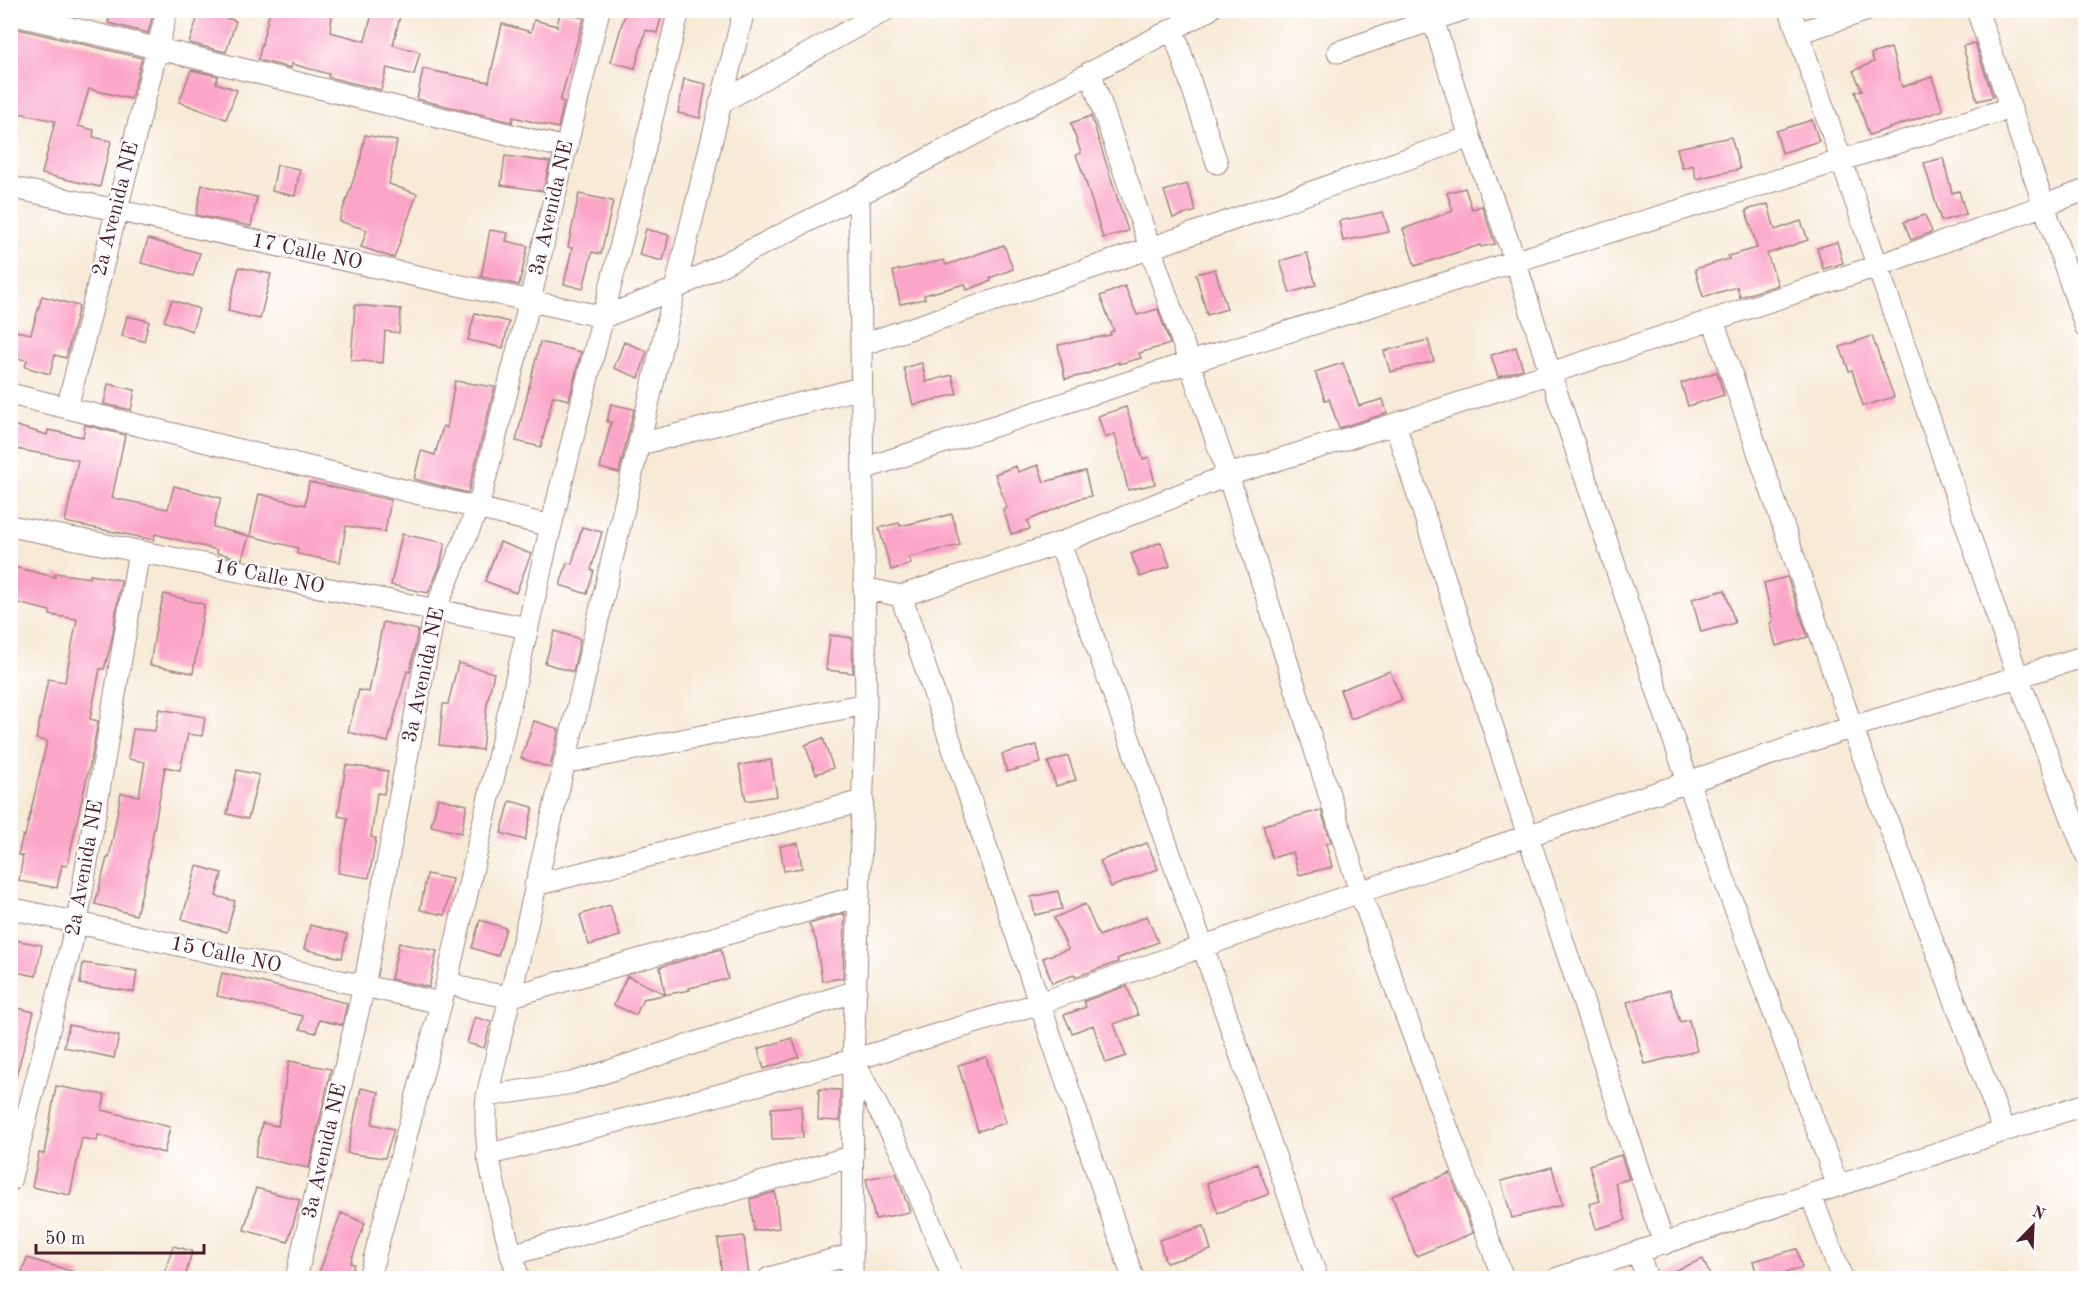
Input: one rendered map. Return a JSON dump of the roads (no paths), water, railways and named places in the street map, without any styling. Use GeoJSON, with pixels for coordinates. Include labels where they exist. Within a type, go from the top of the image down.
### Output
{"type":"FeatureCollection","features":[{"type":"Feature","properties":{"kind":"street","name":"2a Avenida NE"},"geometry":{"type":"LineString","coordinates":[[68,408],[166,10]]}},
{"type":"Feature","properties":{"kind":"street","name":"3a Avenida NE"},"geometry":{"type":"LineString","coordinates":[[296,1278],[364,986],[435,610],[478,508],[600,10]]}},
{"type":"Feature","properties":{"kind":"street"},"geometry":{"type":"LineString","coordinates":[[369,1278],[447,981],[551,526],[679,10]]}},
{"type":"Feature","properties":{"kind":"street"},"geometry":{"type":"LineString","coordinates":[[519,1278],[511,1255],[487,1155],[484,1118],[487,1096],[675,289],[744,10]]}},
{"type":"Feature","properties":{"kind":"street"},"geometry":{"type":"LineString","coordinates":[[720,103],[886,10]]}},
{"type":"Feature","properties":{"kind":"street"},"geometry":{"type":"LineString","coordinates":[[604,317],[675,289],[859,195],[1209,10]]}},
{"type":"Feature","properties":{"kind":"street"},"geometry":{"type":"LineString","coordinates":[[1338,52],[1432,15],[1462,10]]}},
{"type":"Feature","properties":{"kind":"street"},"geometry":{"type":"LineString","coordinates":[[1790,10],[2018,676],[2085,855]]}},
{"type":"Feature","properties":{"kind":"street"},"geometry":{"type":"LineString","coordinates":[[1798,33],[1868,10]]}},
{"type":"Feature","properties":{"kind":"street"},"geometry":{"type":"LineString","coordinates":[[1977,10],[2085,328]]}},
{"type":"Feature","properties":{"kind":"street"},"geometry":{"type":"LineString","coordinates":[[10,14],[156,47],[396,108],[567,148]]}},
{"type":"Feature","properties":{"kind":"street"},"geometry":{"type":"LineString","coordinates":[[1432,15],[1470,137],[1515,260],[1550,373],[1688,782],[1838,1186]]}},
{"type":"Feature","properties":{"kind":"street"},"geometry":{"type":"LineString","coordinates":[[1173,29],[1216,162]]}},
{"type":"Feature","properties":{"kind":"street"},"geometry":{"type":"LineString","coordinates":[[1090,72],[1228,475],[1360,892],[1503,1278]]}},
{"type":"Feature","properties":{"kind":"street"},"geometry":{"type":"LineString","coordinates":[[862,470],[1190,362],[2010,108]]}},
{"type":"Feature","properties":{"kind":"street"},"geometry":{"type":"LineString","coordinates":[[861,345],[1151,248],[1470,137]]}},
{"type":"Feature","properties":{"kind":"street","name":"17 Calle NO"},"geometry":{"type":"LineString","coordinates":[[10,187],[604,317]]}},
{"type":"Feature","properties":{"kind":"street"},"geometry":{"type":"LineString","coordinates":[[864,588],[901,596],[1060,543],[1228,475],[1395,424],[1877,266],[2085,190]]}},
{"type":"Feature","properties":{"kind":"street"},"geometry":{"type":"LineString","coordinates":[[852,1278],[854,1060],[866,704],[859,195]]}},
{"type":"Feature","properties":{"kind":"street"},"geometry":{"type":"LineString","coordinates":[[1713,320],[1852,727],[2004,1131]]}},
{"type":"Feature","properties":{"kind":"street"},"geometry":{"type":"LineString","coordinates":[[640,444],[861,388]]}},
{"type":"Feature","properties":{"kind":"street"},"geometry":{"type":"LineString","coordinates":[[10,394],[551,526]]}},
{"type":"Feature","properties":{"kind":"street"},"geometry":{"type":"LineString","coordinates":[[1395,424],[1528,836],[1664,1244]]}},
{"type":"Feature","properties":{"kind":"street","name":"16 Calle NO"},"geometry":{"type":"LineString","coordinates":[[10,526],[528,628]]}},
{"type":"Feature","properties":{"kind":"street"},"geometry":{"type":"LineString","coordinates":[[1060,543],[1317,1278]]}},
{"type":"Feature","properties":{"kind":"street","name":"2a Avenida NE"},"geometry":{"type":"LineString","coordinates":[[10,1181],[76,922],[139,551]]}},
{"type":"Feature","properties":{"kind":"street"},"geometry":{"type":"LineString","coordinates":[[901,596],[1133,1278]]}},
{"type":"Feature","properties":{"kind":"street"},"geometry":{"type":"LineString","coordinates":[[487,1155],[854,1060],[1040,1003],[1360,892],[1852,727],[2085,656]]}},
{"type":"Feature","properties":{"kind":"street"},"geometry":{"type":"LineString","coordinates":[[564,763],[866,704]]}},
{"type":"Feature","properties":{"kind":"street"},"geometry":{"type":"LineString","coordinates":[[535,885],[863,801]]}},
{"type":"Feature","properties":{"kind":"street"},"geometry":{"type":"LineString","coordinates":[[447,981],[466,990],[509,997],[859,896]]}},
{"type":"Feature","properties":{"kind":"street","name":"15 Calle NO"},"geometry":{"type":"LineString","coordinates":[[10,908],[441,1003]]}},
{"type":"Feature","properties":{"kind":"street"},"geometry":{"type":"LineString","coordinates":[[487,1096],[572,1083],[856,991]]}},
{"type":"Feature","properties":{"kind":"street"},"geometry":{"type":"LineString","coordinates":[[854,1060],[903,1154],[953,1278]]}},
{"type":"Feature","properties":{"kind":"street"},"geometry":{"type":"LineString","coordinates":[[1558,1278],[2085,1104]]}},
{"type":"Feature","properties":{"kind":"street"},"geometry":{"type":"LineString","coordinates":[[511,1255],[853,1156]]}},
{"type":"Feature","properties":{"kind":"street"},"geometry":{"type":"LineString","coordinates":[[1811,1195],[1842,1278]]}},
{"type":"Feature","properties":{"kind":"street"},"geometry":{"type":"LineString","coordinates":[[1638,1252],[1647,1278]]}},
{"type":"Feature","properties":{"kind":"street"},"geometry":{"type":"LineString","coordinates":[[769,1278],[852,1254]]}}]}
